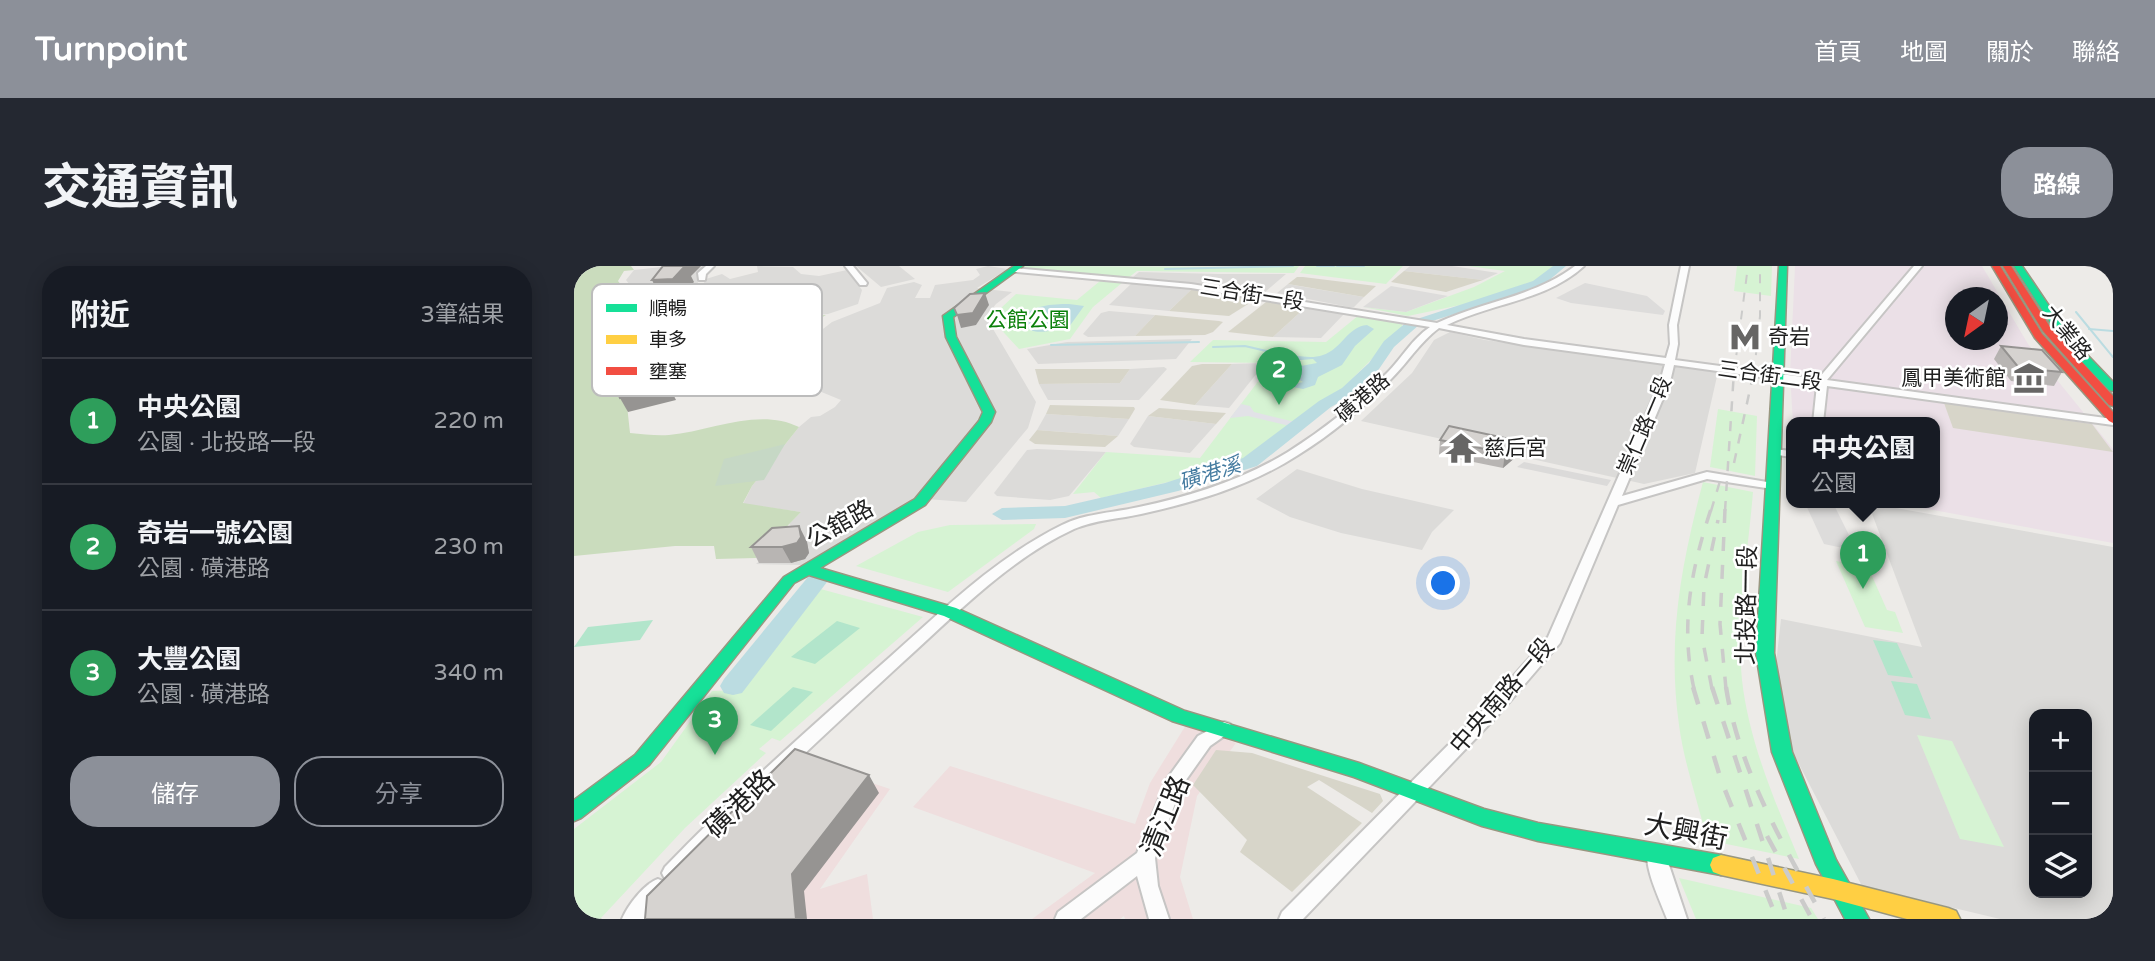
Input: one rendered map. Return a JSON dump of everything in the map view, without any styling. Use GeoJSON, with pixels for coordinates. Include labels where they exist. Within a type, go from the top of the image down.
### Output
{"type":"FeatureCollection","features":[{"type":"Feature","properties":{"kind":"main road","name":"北投路一段"},"geometry":{"type":"LineString","coordinates":[[1783,266],[1778,376],[1783,453],[1775,486],[1765,653],[1783,752],[1812,829],[1857,919]]}},
{"type":"Feature","properties":{"kind":"main road","name":"大業路"},"geometry":{"type":"LineString","coordinates":[[1996,266],[2038,336],[2113,421]]}},
{"type":"Feature","properties":{"kind":"main road"},"geometry":{"type":"LineString","coordinates":[[2007,266],[2046,329],[2113,403]]}},
{"type":"Feature","properties":{"kind":"main road","name":"大業路"},"geometry":{"type":"LineString","coordinates":[[2018,266],[2066,339],[2113,388]]}},
{"type":"Feature","properties":{"kind":"main road","name":"公舘路"},"geometry":{"type":"LineString","coordinates":[[574,812],[642,760],[775,594],[920,502],[985,422],[989,412],[986,397],[949,335],[946,322],[956,308],[1018,267]]}},
{"type":"Feature","properties":{"kind":"main road"},"geometry":{"type":"LineString","coordinates":[[813,570],[950,612]]}},
{"type":"Feature","properties":{"kind":"main road","name":"大興街"},"geometry":{"type":"LineString","coordinates":[[950,612],[1142,700],[1416,791],[1521,829],[1656,853],[1841,891],[1948,919]]}},
{"type":"Feature","properties":{"kind":"street"},"geometry":{"type":"LineString","coordinates":[[702,278],[702,273],[710,266]]}},
{"type":"Feature","properties":{"kind":"street"},"geometry":{"type":"LineString","coordinates":[[849,266],[863,283]]}},
{"type":"Feature","properties":{"kind":"street","name":"磺港路"},"geometry":{"type":"LineString","coordinates":[[632,919],[722,819],[950,612],[1042,542],[1070,526],[1217,498],[1263,478],[1361,402],[1398,367],[1419,338],[1483,307],[1549,288],[1580,266]]}},
{"type":"Feature","properties":{"kind":"street","name":"磺港路"},"geometry":{"type":"LineString","coordinates":[[1439,326],[1549,295],[1578,281],[1590,266]]}},
{"type":"Feature","properties":{"kind":"street","name":"崇仁路一段"},"geometry":{"type":"LineString","coordinates":[[1613,503],[1671,362],[1673,325],[1685,266]]}},
{"type":"Feature","properties":{"kind":"street"},"geometry":{"type":"LineString","coordinates":[[1819,417],[1823,377],[1918,266]]}},
{"type":"Feature","properties":{"kind":"street","name":"三合街一段"},"geometry":{"type":"LineString","coordinates":[[1018,267],[1191,286],[1427,323]]}},
{"type":"Feature","properties":{"kind":"street","name":"三合街二段"},"geometry":{"type":"LineString","coordinates":[[1427,323],[1524,342],[2113,421]]}},
{"type":"Feature","properties":{"kind":"street"},"geometry":{"type":"LineString","coordinates":[[1613,503],[1706,475],[1775,486]]}},
{"type":"Feature","properties":{"kind":"street","name":"中央南路一段"},"geometry":{"type":"LineString","coordinates":[[1289,919],[1493,710],[1555,639],[1613,503]]}},
{"type":"Feature","properties":{"kind":"street","name":"清江路"},"geometry":{"type":"LineString","coordinates":[[1159,919],[1148,886],[1145,858],[1173,784],[1203,741],[1224,728]]}},
{"type":"Feature","properties":{"kind":"street"},"geometry":{"type":"LineString","coordinates":[[1656,853],[1658,867],[1677,919]]}},
{"type":"Feature","properties":{"kind":"street"},"geometry":{"type":"LineString","coordinates":[[1065,919],[1145,858]]}},
{"type":"Feature","properties":{"kind":"shaded area"},"geometry":{"type":"Polygon","coordinates":[[[707,266],[697,284],[629,284],[626,280],[634,270],[707,266]]]}},
{"type":"Feature","properties":{"kind":"shaded area"},"geometry":{"type":"Polygon","coordinates":[[[757,266],[793,267],[801,274],[819,276],[847,270],[862,290],[858,304],[822,314],[822,284],[703,284],[706,279],[722,274],[730,279],[758,272],[757,266]]]}},
{"type":"Feature","properties":{"kind":"shaded area"},"geometry":{"type":"Polygon","coordinates":[[[856,266],[899,266],[915,279],[881,287],[856,266]]]}},
{"type":"Feature","properties":{"kind":"shaded area"},"geometry":{"type":"Polygon","coordinates":[[[988,266],[1008,269],[977,288],[1012,292],[996,304],[986,317],[1036,402],[1028,428],[966,502],[913,498],[896,516],[802,565],[756,564],[794,529],[789,524],[801,512],[743,504],[752,486],[799,427],[811,417],[820,416],[835,407],[841,400],[822,392],[822,330],[832,322],[880,303],[887,288],[914,282],[922,285],[915,298],[930,298],[935,285],[973,280],[980,275],[976,269],[988,266]]]}},
{"type":"Feature","properties":{"kind":"shaded area"},"geometry":{"type":"Polygon","coordinates":[[[1410,266],[1452,266],[1498,273],[1483,280],[1404,271],[1410,266]]]}},
{"type":"Feature","properties":{"kind":"shaded area"},"geometry":{"type":"Polygon","coordinates":[[[1795,266],[1982,266],[1994,287],[1945,287],[1945,350],[2008,350],[2008,310],[2028,344],[2113,449],[2113,543],[1922,508],[1940,508],[1940,417],[1793,417],[1790,374],[1795,266]]]}},
{"type":"Feature","properties":{"kind":"shaded area"},"geometry":{"type":"Polygon","coordinates":[[[1404,271],[1483,280],[1446,292],[1391,282],[1404,271]]]}},
{"type":"Feature","properties":{"kind":"shaded area"},"geometry":{"type":"Polygon","coordinates":[[[1139,272],[1286,274],[1265,292],[1133,277],[1139,272]]]}},
{"type":"Feature","properties":{"kind":"shaded area"},"geometry":{"type":"Polygon","coordinates":[[[1297,277],[1376,286],[1364,297],[1288,284],[1297,277]]]}},
{"type":"Feature","properties":{"kind":"shaded area"},"geometry":{"type":"Polygon","coordinates":[[[1132,283],[1192,289],[1169,311],[1109,305],[1132,283]]]}},
{"type":"Feature","properties":{"kind":"shaded area"},"geometry":{"type":"Polygon","coordinates":[[[1585,283],[1647,296],[1665,311],[1663,315],[1571,303],[1556,298],[1585,283]]]}},
{"type":"Feature","properties":{"kind":"shaded area"},"geometry":{"type":"Polygon","coordinates":[[[1288,284],[1364,297],[1354,307],[1349,307],[1277,293],[1288,284]]]}},
{"type":"Feature","properties":{"kind":"shaded area"},"geometry":{"type":"Polygon","coordinates":[[[1391,286],[1448,296],[1406,312],[1363,307],[1391,286]]]}},
{"type":"Feature","properties":{"kind":"shaded area"},"geometry":{"type":"Polygon","coordinates":[[[1192,289],[1253,297],[1253,301],[1229,316],[1169,311],[1192,289]]]}},
{"type":"Feature","properties":{"kind":"shaded area"},"geometry":{"type":"Polygon","coordinates":[[[1273,300],[1307,306],[1273,337],[1228,332],[1266,302],[1273,300]]]}},
{"type":"Feature","properties":{"kind":"shaded area"},"geometry":{"type":"Polygon","coordinates":[[[1307,306],[1345,313],[1321,338],[1273,337],[1307,306]]]}},
{"type":"Feature","properties":{"kind":"shaded area"},"geometry":{"type":"Polygon","coordinates":[[[1109,311],[1155,315],[1135,336],[1088,337],[1083,334],[1101,313],[1109,311]]]}},
{"type":"Feature","properties":{"kind":"shaded area"},"geometry":{"type":"Polygon","coordinates":[[[1155,315],[1223,322],[1213,332],[1205,335],[1135,336],[1155,315]]]}},
{"type":"Feature","properties":{"kind":"shaded area"},"geometry":{"type":"Polygon","coordinates":[[[1450,332],[1485,340],[1718,372],[1695,473],[1644,484],[1361,421],[1412,373],[1434,340],[1450,332]]]}},
{"type":"Feature","properties":{"kind":"shaded area"},"geometry":{"type":"Polygon","coordinates":[[[1192,339],[1176,359],[1038,364],[1027,349],[1067,342],[1192,339]]]}},
{"type":"Feature","properties":{"kind":"shaded area"},"geometry":{"type":"Polygon","coordinates":[[[1260,363],[1262,367],[1229,408],[1195,405],[1232,364],[1260,363]]]}},
{"type":"Feature","properties":{"kind":"shaded area"},"geometry":{"type":"Polygon","coordinates":[[[1232,364],[1195,405],[1160,400],[1192,366],[1232,364]]]}},
{"type":"Feature","properties":{"kind":"shaded area"},"geometry":{"type":"Polygon","coordinates":[[[1035,369],[1130,369],[1120,383],[1039,384],[1035,369]]]}},
{"type":"Feature","properties":{"kind":"shaded area"},"geometry":{"type":"Polygon","coordinates":[[[1130,369],[1167,369],[1139,400],[1048,400],[1039,384],[1120,383],[1130,369]]]}},
{"type":"Feature","properties":{"kind":"shaded area"},"geometry":{"type":"Polygon","coordinates":[[[1944,403],[2092,424],[2113,452],[1953,428],[1944,403]]]}},
{"type":"Feature","properties":{"kind":"shaded area"},"geometry":{"type":"Polygon","coordinates":[[[1241,404],[1250,406],[1254,412],[1299,423],[1294,427],[1248,416],[1230,418],[1241,404]]]}},
{"type":"Feature","properties":{"kind":"shaded area"},"geometry":{"type":"Polygon","coordinates":[[[1050,405],[1135,409],[1129,419],[1046,414],[1050,405]]]}},
{"type":"Feature","properties":{"kind":"shaded area"},"geometry":{"type":"Polygon","coordinates":[[[1159,408],[1226,413],[1216,424],[1148,416],[1159,408]]]}},
{"type":"Feature","properties":{"kind":"shaded area"},"geometry":{"type":"Polygon","coordinates":[[[1046,414],[1129,419],[1118,436],[1037,430],[1046,414]]]}},
{"type":"Feature","properties":{"kind":"shaded area"},"geometry":{"type":"Polygon","coordinates":[[[1148,416],[1216,424],[1190,453],[1134,447],[1130,444],[1148,416]]]}},
{"type":"Feature","properties":{"kind":"shaded area"},"geometry":{"type":"Polygon","coordinates":[[[1037,430],[1118,436],[1105,447],[1035,444],[1029,440],[1037,430]]]}},
{"type":"Feature","properties":{"kind":"shaded area"},"geometry":{"type":"Polygon","coordinates":[[[1027,450],[1106,452],[1069,496],[1050,500],[997,496],[994,493],[1027,450]]]}},
{"type":"Feature","properties":{"kind":"shaded area"},"geometry":{"type":"Polygon","coordinates":[[[1524,462],[1611,480],[1607,486],[1517,467],[1524,462]]]}},
{"type":"Feature","properties":{"kind":"shaded area"},"geometry":{"type":"Polygon","coordinates":[[[1297,469],[1362,489],[1454,510],[1432,532],[1422,550],[1341,533],[1290,517],[1256,499],[1297,469]]]}},
{"type":"Feature","properties":{"kind":"shaded area"},"geometry":{"type":"Polygon","coordinates":[[[1807,508],[1836,508],[1857,551],[1824,544],[1807,508]]]}},
{"type":"Feature","properties":{"kind":"shaded area"},"geometry":{"type":"Polygon","coordinates":[[[1870,508],[1896,508],[2113,547],[2113,919],[2000,919],[1862,886],[1787,741],[1776,664],[1781,619],[1922,647],[1870,508]]]}},
{"type":"Feature","properties":{"kind":"shaded area"},"geometry":{"type":"Polygon","coordinates":[[[1186,725],[1236,743],[1197,796],[1180,877],[1193,919],[1125,919],[1124,916],[1120,919],[1032,919],[1095,873],[913,807],[950,766],[1135,824],[1150,783],[1186,725]]]}},
{"type":"Feature","properties":{"kind":"shaded area"},"geometry":{"type":"Polygon","coordinates":[[[1216,750],[1252,753],[1380,794],[1383,801],[1372,813],[1319,780],[1307,787],[1362,823],[1292,892],[1240,852],[1247,840],[1193,785],[1216,750]]]}},
{"type":"Feature","properties":{"kind":"shaded area"},"geometry":{"type":"Polygon","coordinates":[[[803,760],[890,789],[820,889],[867,874],[873,919],[646,919],[803,760]]]}},
{"type":"Feature","properties":{"kind":"green space"},"geometry":{"type":"Polygon","coordinates":[[[574,266],[631,266],[634,270],[624,271],[618,281],[620,284],[592,284],[592,396],[626,396],[630,433],[669,435],[735,422],[768,419],[799,427],[752,486],[743,503],[801,512],[756,558],[716,559],[714,546],[675,546],[574,556],[574,266]]]}},
{"type":"Feature","properties":{"kind":"green space"},"geometry":{"type":"Polygon","coordinates":[[[1299,266],[1294,273],[1137,271],[1128,278],[1021,268],[1299,266]]]}},
{"type":"Feature","properties":{"kind":"green space"},"geometry":{"type":"Polygon","coordinates":[[[1305,266],[1403,266],[1386,284],[1300,273],[1305,266]]]}},
{"type":"Feature","properties":{"kind":"green space"},"geometry":{"type":"Polygon","coordinates":[[[1468,266],[1554,266],[1532,283],[1470,303],[1408,316],[1363,307],[1406,312],[1474,287],[1505,271],[1468,266]]]}},
{"type":"Feature","properties":{"kind":"green space"},"geometry":{"type":"Polygon","coordinates":[[[1737,266],[1772,266],[1771,296],[1734,291],[1737,266]]]}},
{"type":"Feature","properties":{"kind":"green space","name":"公館公園"},"geometry":{"type":"Polygon","coordinates":[[[1100,281],[1123,282],[1093,307],[1070,339],[1019,349],[995,323],[1001,308],[1016,294],[1077,300],[1100,281]]]}},
{"type":"Feature","properties":{"kind":"green space"},"geometry":{"type":"Polygon","coordinates":[[[1359,315],[1402,321],[1402,329],[1341,390],[1325,399],[1262,452],[1227,468],[1101,498],[1094,492],[1073,494],[1106,452],[1200,458],[1272,363],[1190,362],[1213,340],[1326,342],[1359,315]]]}},
{"type":"Feature","properties":{"kind":"green space"},"geometry":{"type":"Polygon","coordinates":[[[1718,409],[1757,416],[1755,476],[1710,467],[1718,409]]]}},
{"type":"Feature","properties":{"kind":"green space"},"geometry":{"type":"Polygon","coordinates":[[[785,444],[764,480],[715,486],[724,459],[785,444]]]}},
{"type":"Feature","properties":{"kind":"green space"},"geometry":{"type":"Polygon","coordinates":[[[1703,482],[1753,492],[1740,633],[1742,680],[1757,749],[1799,859],[1707,840],[1688,768],[1681,739],[1676,693],[1676,632],[1688,543],[1703,482]]]}},
{"type":"Feature","properties":{"kind":"green space"},"geometry":{"type":"Polygon","coordinates":[[[1036,524],[1034,529],[948,592],[856,566],[918,532],[950,525],[1036,524]]]}},
{"type":"Feature","properties":{"kind":"green space"},"geometry":{"type":"Polygon","coordinates":[[[1836,561],[1868,567],[1887,610],[1895,612],[1903,633],[1865,627],[1836,561]]]}},
{"type":"Feature","properties":{"kind":"green space"},"geometry":{"type":"Polygon","coordinates":[[[817,588],[923,617],[780,741],[772,738],[759,749],[766,753],[685,828],[600,919],[574,919],[574,829],[661,762],[712,691],[743,690],[817,588]]]}},
{"type":"Feature","properties":{"kind":"green space"},"geometry":{"type":"Polygon","coordinates":[[[653,620],[640,640],[574,647],[588,627],[653,620]]]}},
{"type":"Feature","properties":{"kind":"green space"},"geometry":{"type":"Polygon","coordinates":[[[837,621],[860,628],[815,664],[791,657],[837,621]]]}},
{"type":"Feature","properties":{"kind":"green space"},"geometry":{"type":"Polygon","coordinates":[[[1873,640],[1897,643],[1913,678],[1888,675],[1873,640]]]}},
{"type":"Feature","properties":{"kind":"green space"},"geometry":{"type":"Polygon","coordinates":[[[1891,681],[1917,684],[1931,719],[1905,715],[1891,681]]]}},
{"type":"Feature","properties":{"kind":"green space"},"geometry":{"type":"Polygon","coordinates":[[[793,687],[813,692],[771,731],[750,725],[793,687]]]}},
{"type":"Feature","properties":{"kind":"green space"},"geometry":{"type":"Polygon","coordinates":[[[1917,735],[1952,741],[2004,847],[1960,839],[1917,735]]]}},
{"type":"Feature","properties":{"kind":"green space"},"geometry":{"type":"Polygon","coordinates":[[[1679,878],[1811,908],[1818,919],[1696,919],[1679,878]]]}},
{"type":"Feature","properties":{"kind":"water"},"geometry":{"type":"Polygon","coordinates":[[[1069,304],[1084,306],[1069,327],[1036,332],[1025,326],[1021,320],[1035,308],[1069,304]]]}},
{"type":"Feature","properties":{"kind":"water"},"geometry":{"type":"Polygon","coordinates":[[[1367,325],[1374,329],[1355,346],[1342,365],[1318,377],[1315,385],[1303,389],[1288,386],[1303,382],[1295,377],[1301,372],[1290,368],[1317,363],[1313,359],[1290,361],[1279,354],[1307,357],[1323,355],[1354,330],[1367,325]]]}},
{"type":"Feature","properties":{"kind":"building"},"geometry":{"type":"Polygon","coordinates":[[[663,266],[685,266],[673,279],[652,280],[663,266]]]}},
{"type":"Feature","properties":{"kind":"building"},"geometry":{"type":"Polygon","coordinates":[[[985,293],[973,313],[957,315],[954,308],[970,294],[985,293]]]}},
{"type":"Feature","properties":{"kind":"building"},"geometry":{"type":"Polygon","coordinates":[[[2008,347],[2042,350],[2062,372],[2019,368],[2004,350],[2008,350],[2008,347]]]}},
{"type":"Feature","properties":{"kind":"building"},"geometry":{"type":"Polygon","coordinates":[[[1449,426],[1519,441],[1505,453],[1440,440],[1449,426]]]}},
{"type":"Feature","properties":{"kind":"building"},"geometry":{"type":"Polygon","coordinates":[[[799,526],[801,537],[797,543],[782,547],[751,547],[772,528],[799,526]]]}},
{"type":"Feature","properties":{"kind":"building"},"geometry":{"type":"Polygon","coordinates":[[[795,749],[869,775],[792,874],[796,919],[645,919],[647,896],[795,749]]]}},
{"type":"Feature","properties":{"kind":"waterway"},"geometry":{"type":"LineString","coordinates":[[1165,269],[1293,266]]}},
{"type":"Feature","properties":{"kind":"waterway"},"geometry":{"type":"LineString","coordinates":[[1317,266],[1334,266]]}},
{"type":"Feature","properties":{"kind":"waterway"},"geometry":{"type":"LineString","coordinates":[[1337,266],[1364,266]]}},
{"type":"Feature","properties":{"kind":"waterway","name":"磺港溪"},"geometry":{"type":"LineString","coordinates":[[1424,319],[1537,284],[1560,266]]}},
{"type":"Feature","properties":{"kind":"waterway"},"geometry":{"type":"LineString","coordinates":[[2076,312],[2090,329]]}},
{"type":"Feature","properties":{"kind":"waterway","name":"磺港溪"},"geometry":{"type":"LineString","coordinates":[[1002,514],[1065,512],[1171,487],[1250,462],[1263,455],[1325,404],[1348,391],[1374,366],[1389,344],[1413,324]]}},
{"type":"Feature","properties":{"kind":"waterway"},"geometry":{"type":"LineString","coordinates":[[2090,329],[2113,331]]}},
{"type":"Feature","properties":{"kind":"waterway"},"geometry":{"type":"LineString","coordinates":[[2090,329],[2113,357]]}},
{"type":"Feature","properties":{"kind":"waterway"},"geometry":{"type":"LineString","coordinates":[[1051,345],[1199,342]]}},
{"type":"Feature","properties":{"kind":"waterway"},"geometry":{"type":"LineString","coordinates":[[1213,347],[1245,346],[1279,354]]}},
{"type":"Feature","properties":{"kind":"waterway","name":"磺港溪"},"geometry":{"type":"LineString","coordinates":[[733,686],[816,582]]}},
{"type":"Feature","properties":{"kind":"railway"},"geometry":{"type":"LineString","coordinates":[[1734,373],[1748,266]]}},
{"type":"Feature","properties":{"kind":"railway"},"geometry":{"type":"LineString","coordinates":[[1754,373],[1760,316],[1760,266]]}},
{"type":"Feature","properties":{"kind":"railway"},"geometry":{"type":"LineString","coordinates":[[1725,511],[1734,371]]}},
{"type":"Feature","properties":{"kind":"railway"},"geometry":{"type":"LineString","coordinates":[[1734,463],[1754,371]]}},
{"type":"Feature","properties":{"kind":"railway"},"geometry":{"type":"LineString","coordinates":[[1711,511],[1720,481]]}},
{"type":"Feature","properties":{"kind":"railway"},"geometry":{"type":"LineString","coordinates":[[1694,689],[1688,642],[1690,598],[1698,554],[1711,509]]}},
{"type":"Feature","properties":{"kind":"railway"},"geometry":{"type":"LineString","coordinates":[[1725,509],[1720,624],[1726,689]]}},
{"type":"Feature","properties":{"kind":"railway"},"geometry":{"type":"LineString","coordinates":[[1712,689],[1702,637],[1704,586],[1718,520]]}},
{"type":"Feature","properties":{"kind":"railway"},"geometry":{"type":"LineString","coordinates":[[1693,687],[1721,780],[1777,919]]}},
{"type":"Feature","properties":{"kind":"railway"},"geometry":{"type":"LineString","coordinates":[[1712,687],[1788,919]]}},
{"type":"Feature","properties":{"kind":"railway"},"geometry":{"type":"LineString","coordinates":[[1726,687],[1732,718],[1752,778],[1824,919]]}},
{"type":"Feature","properties":{"kind":"railway"},"geometry":{"type":"LineString","coordinates":[[1767,836],[1812,919]]}},
{"type":"Feature","properties":{"kind":"traffic: fast"},"geometry":{"type":"LineString","coordinates":[[574,812],[642,760],[789,580],[920,502],[985,422],[989,412],[951,337],[948,316],[1019,266]]}},
{"type":"Feature","properties":{"kind":"traffic: fast"},"geometry":{"type":"LineString","coordinates":[[1783,266],[1765,653],[1782,752],[1827,864],[1857,919]]}},
{"type":"Feature","properties":{"kind":"traffic: fast"},"geometry":{"type":"LineString","coordinates":[[2018,266],[2066,339],[2113,388]]}},
{"type":"Feature","properties":{"kind":"traffic: fast"},"geometry":{"type":"LineString","coordinates":[[806,569],[950,612],[1179,716],[1359,771],[1482,817],[1538,832],[1721,865]]}},
{"type":"Feature","properties":{"kind":"traffic: slow"},"geometry":{"type":"LineString","coordinates":[[1721,865],[1833,889],[1948,919]]}},
{"type":"Feature","properties":{"kind":"traffic: jam"},"geometry":{"type":"LineString","coordinates":[[1996,266],[2038,336],[2113,419]]}},
{"type":"Feature","properties":{"kind":"traffic: jam"},"geometry":{"type":"LineString","coordinates":[[2007,266],[2046,329],[2113,403]]}},
{"type":"Feature","properties":{"kind":"place","name":"奇岩"},"geometry":{"type":"Point","coordinates":[1745,337]}},
{"type":"Feature","properties":{"kind":"place","name":"鳳甲美術館"},"geometry":{"type":"Point","coordinates":[2029,378]}},
{"type":"Feature","properties":{"kind":"place","name":"奇岩一號公園"},"geometry":{"type":"Point","coordinates":[1279,405]}},
{"type":"Feature","properties":{"kind":"place","name":"慈后宮"},"geometry":{"type":"Point","coordinates":[1461,448]}},
{"type":"Feature","properties":{"kind":"place","name":"中央公園"},"geometry":{"type":"Point","coordinates":[1863,589]}},
{"type":"Feature","properties":{"kind":"place","name":"大豐公園"},"geometry":{"type":"Point","coordinates":[715,755]}}]}
